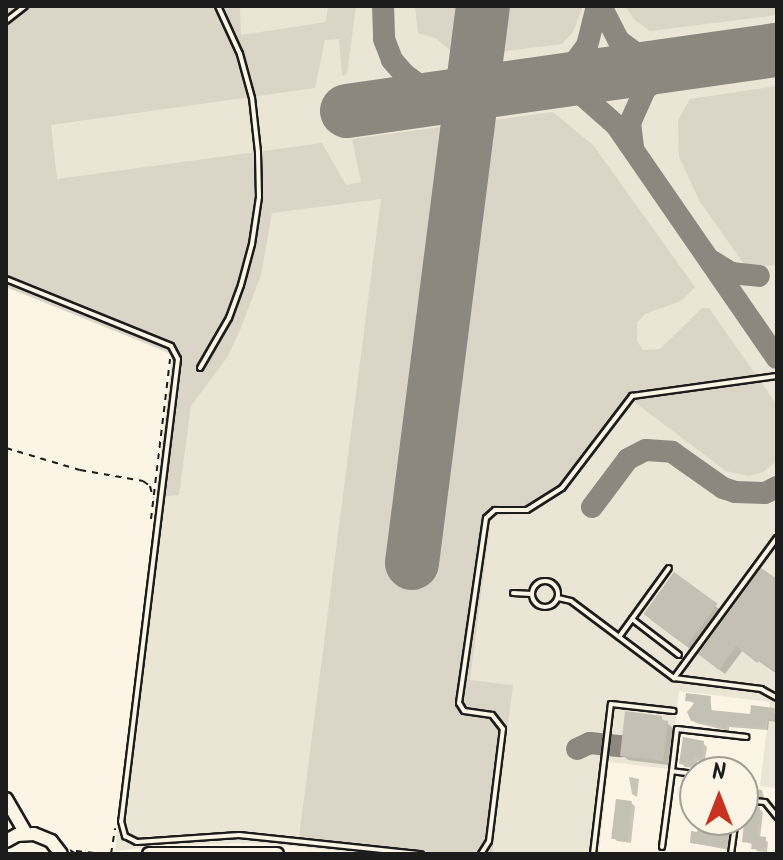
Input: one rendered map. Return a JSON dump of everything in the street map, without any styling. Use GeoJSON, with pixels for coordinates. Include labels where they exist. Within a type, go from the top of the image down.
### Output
{"type":"FeatureCollection","features":[{"type":"Feature","properties":{"kind":"main road"},"geometry":{"type":"LineString","coordinates":[[6,799],[26,833]]}},
{"type":"Feature","properties":{"kind":"main road"},"geometry":{"type":"LineString","coordinates":[[6,841],[26,833],[43,836],[61,854]]}},
{"type":"Feature","properties":{"kind":"main road"},"geometry":{"type":"LineString","coordinates":[[149,854],[277,854]]}},
{"type":"Feature","properties":{"kind":"lane"},"geometry":{"type":"LineString","coordinates":[[6,21],[25,6]]}},
{"type":"Feature","properties":{"kind":"lane"},"geometry":{"type":"LineString","coordinates":[[200,368],[229,318],[241,285],[259,197],[252,98],[240,54],[218,6]]}},
{"type":"Feature","properties":{"kind":"lane"},"geometry":{"type":"LineString","coordinates":[[6,279],[171,346],[178,359],[121,821],[125,836],[137,842],[212,835],[253,836],[421,854]]}},
{"type":"Feature","properties":{"kind":"lane"},"geometry":{"type":"LineString","coordinates":[[481,854],[489,841],[503,729],[492,715],[464,711],[459,703],[486,518],[495,510],[527,510],[562,488],[632,396],[777,376]]}},
{"type":"Feature","properties":{"kind":"lane"},"geometry":{"type":"LineString","coordinates":[[674,678],[777,538]]}},
{"type":"Feature","properties":{"kind":"lane"},"geometry":{"type":"LineString","coordinates":[[619,637],[669,568]]}},
{"type":"Feature","properties":{"kind":"lane"},"geometry":{"type":"LineString","coordinates":[[532,594],[538,583],[547,581],[557,587],[558,598]]}},
{"type":"Feature","properties":{"kind":"lane"},"geometry":{"type":"LineString","coordinates":[[513,593],[532,594],[542,606],[551,605],[558,598]]}},
{"type":"Feature","properties":{"kind":"lane"},"geometry":{"type":"LineString","coordinates":[[558,598],[571,601],[674,678],[761,689],[777,698]]}},
{"type":"Feature","properties":{"kind":"lane"},"geometry":{"type":"LineString","coordinates":[[632,619],[679,655]]}},
{"type":"Feature","properties":{"kind":"lane"},"geometry":{"type":"LineString","coordinates":[[593,854],[611,704],[674,711]]}},
{"type":"Feature","properties":{"kind":"lane"},"geometry":{"type":"LineString","coordinates":[[662,847],[677,729],[747,737]]}},
{"type":"Feature","properties":{"kind":"lane"},"geometry":{"type":"LineString","coordinates":[[672,771],[679,772]]}},
{"type":"Feature","properties":{"kind":"lane"},"geometry":{"type":"LineString","coordinates":[[759,801],[765,802],[777,817]]}},
{"type":"Feature","properties":{"kind":"path"},"geometry":{"type":"LineString","coordinates":[[6,448],[80,470],[143,481],[150,486],[154,499]]}},
{"type":"Feature","properties":{"kind":"path"},"geometry":{"type":"LineString","coordinates":[[76,851],[106,854]]}},
{"type":"Feature","properties":{"kind":"shaded area"},"geometry":{"type":"Polygon","coordinates":[[[11,6],[777,6],[777,788],[760,786],[770,702],[679,691],[670,769],[609,762],[599,854],[372,854],[253,843],[163,845],[115,851],[173,355],[6,287],[6,10],[11,6]]]}},
{"type":"Feature","properties":{"kind":"shaded area"},"geometry":{"type":"Polygon","coordinates":[[[11,6],[240,6],[241,35],[326,22],[328,6],[356,6],[347,74],[342,76],[339,39],[325,40],[315,88],[51,125],[57,179],[322,143],[346,185],[361,182],[352,139],[553,112],[593,145],[695,287],[681,301],[645,314],[637,323],[637,341],[643,350],[660,349],[702,308],[709,308],[777,405],[777,461],[763,472],[749,476],[726,471],[633,401],[566,491],[534,511],[491,517],[470,680],[513,685],[492,854],[372,854],[298,845],[381,199],[272,213],[261,275],[241,328],[228,356],[191,406],[179,495],[156,497],[173,354],[6,287],[6,10],[11,6]]]}},
{"type":"Feature","properties":{"kind":"shaded area"},"geometry":{"type":"Polygon","coordinates":[[[415,6],[583,6],[573,32],[562,44],[459,57],[435,38],[418,33],[415,6]]]}},
{"type":"Feature","properties":{"kind":"shaded area"},"geometry":{"type":"Polygon","coordinates":[[[625,6],[777,6],[777,15],[650,31],[634,19],[625,6]]]}},
{"type":"Feature","properties":{"kind":"shaded area"},"geometry":{"type":"Polygon","coordinates":[[[777,86],[777,265],[744,264],[700,202],[679,157],[678,120],[690,99],[777,86]]]}},
{"type":"Feature","properties":{"kind":"building"},"geometry":{"type":"Polygon","coordinates":[[[761,568],[777,579],[777,672],[760,660],[757,663],[736,646],[719,670],[698,654],[761,568]]]}},
{"type":"Feature","properties":{"kind":"building"},"geometry":{"type":"Polygon","coordinates":[[[674,572],[718,604],[687,646],[643,614],[674,572]]]}},
{"type":"Feature","properties":{"kind":"building"},"geometry":{"type":"Polygon","coordinates":[[[686,693],[711,696],[710,710],[750,714],[751,705],[775,708],[774,720],[766,719],[765,728],[727,725],[726,730],[713,723],[691,721],[687,712],[695,702],[685,701],[686,693]]]}},
{"type":"Feature","properties":{"kind":"building"},"geometry":{"type":"Polygon","coordinates":[[[625,711],[662,716],[662,720],[668,721],[663,761],[620,756],[625,711]]]}},
{"type":"Feature","properties":{"kind":"building"},"geometry":{"type":"Polygon","coordinates":[[[683,737],[704,741],[702,756],[680,756],[683,737]]]}},
{"type":"Feature","properties":{"kind":"building"},"geometry":{"type":"Polygon","coordinates":[[[616,799],[632,801],[627,841],[611,839],[616,799]]]}},
{"type":"Feature","properties":{"kind":"building"},"geometry":{"type":"Polygon","coordinates":[[[691,836],[729,836],[727,848],[690,843],[691,836]]]}},
{"type":"Feature","properties":{"kind":"building"},"geometry":{"type":"Polygon","coordinates":[[[743,836],[766,837],[765,850],[751,849],[752,843],[742,842],[743,836]]]}},
{"type":"Feature","properties":{"kind":"taxiway"},"geometry":{"type":"LineString","coordinates":[[383,6],[384,39],[392,60],[404,74],[438,93],[465,94]]}},
{"type":"Feature","properties":{"kind":"taxiway"},"geometry":{"type":"LineString","coordinates":[[533,83],[557,75],[574,63],[587,46],[597,6]]}},
{"type":"Feature","properties":{"kind":"taxiway"},"geometry":{"type":"LineString","coordinates":[[601,6],[619,41],[634,52],[650,60],[685,63]]}},
{"type":"Feature","properties":{"kind":"taxiway"},"geometry":{"type":"LineString","coordinates":[[633,147],[630,123],[645,89],[672,69],[702,61]]}},
{"type":"Feature","properties":{"kind":"taxiway"},"geometry":{"type":"LineString","coordinates":[[524,86],[560,88],[582,95],[616,125],[777,358]]}},
{"type":"Feature","properties":{"kind":"taxiway"},"geometry":{"type":"LineString","coordinates":[[712,261],[731,273],[759,276]]}},
{"type":"Feature","properties":{"kind":"taxiway"},"geometry":{"type":"LineString","coordinates":[[592,507],[628,459],[646,450],[672,452],[723,488],[735,492],[765,493],[777,487]]}},
{"type":"Feature","properties":{"kind":"taxiway"},"geometry":{"type":"LineString","coordinates":[[577,749],[590,743],[621,746]]}},
{"type":"Feature","properties":{"kind":"runway"},"geometry":{"type":"LineString","coordinates":[[412,563],[483,6]]}},
{"type":"Feature","properties":{"kind":"runway"},"geometry":{"type":"LineString","coordinates":[[347,111],[777,50]]}}]}
